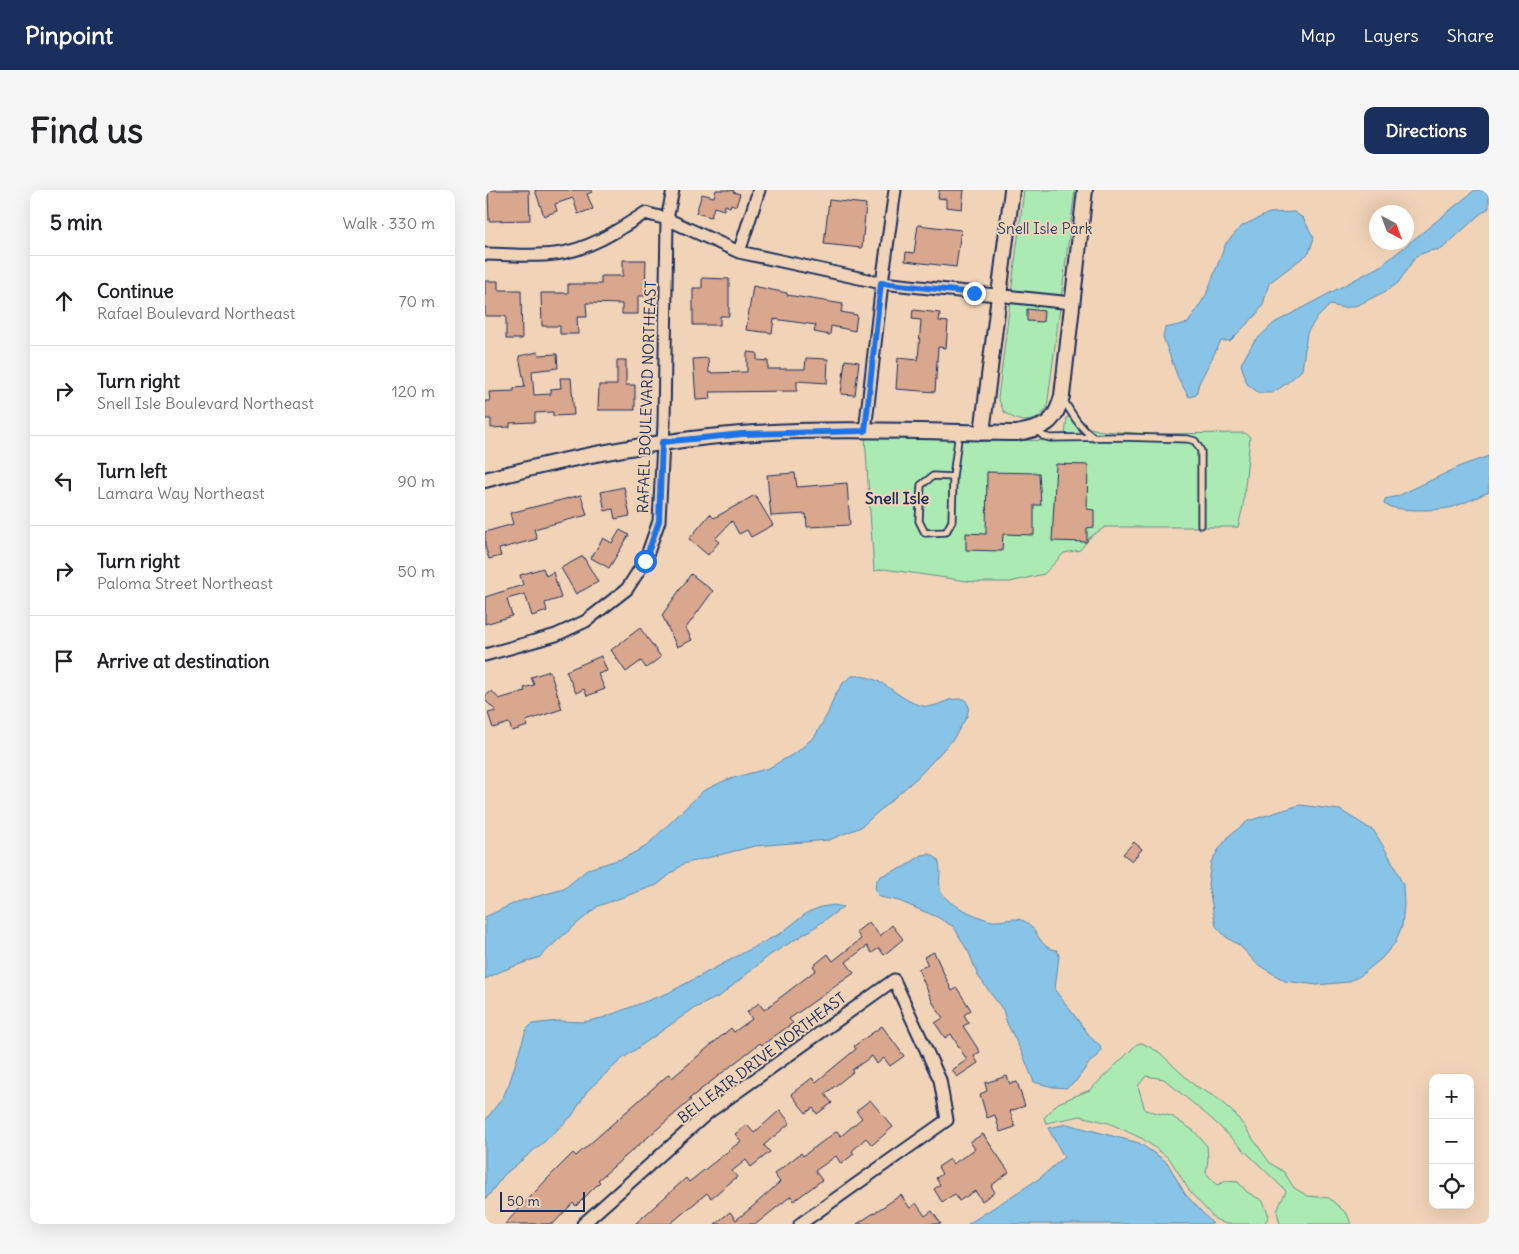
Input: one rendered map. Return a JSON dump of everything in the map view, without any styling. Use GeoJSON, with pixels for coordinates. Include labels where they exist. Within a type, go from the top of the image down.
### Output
{"type":"FeatureCollection","features":[{"type":"Feature","properties":{"kind":"street","name":"RAFAEL BOULEVARD NORTHEAST"},"geometry":{"type":"LineString","coordinates":[[485,655],[556,635],[585,621],[627,589],[645,561],[659,521],[664,424],[667,219],[673,190]]}},
{"type":"Feature","properties":{"kind":"street"},"geometry":{"type":"LineString","coordinates":[[739,252],[759,190]]}},
{"type":"Feature","properties":{"kind":"street"},"geometry":{"type":"LineString","coordinates":[[865,431],[881,283],[895,190]]}},
{"type":"Feature","properties":{"kind":"street"},"geometry":{"type":"LineString","coordinates":[[982,432],[1012,190]]}},
{"type":"Feature","properties":{"kind":"street"},"geometry":{"type":"LineString","coordinates":[[485,480],[542,465],[662,442],[742,434],[865,431],[1017,433],[1036,429],[1047,424],[1058,410],[1062,396],[1085,190]]}},
{"type":"Feature","properties":{"kind":"street"},"geometry":{"type":"LineString","coordinates":[[485,254],[554,254],[583,248],[645,213],[667,219],[739,252],[881,283],[1072,303]]}},
{"type":"Feature","properties":{"kind":"street","name":"BELLEAIR DRIVE NORTHEAST"},"geometry":{"type":"LineString","coordinates":[[583,1224],[709,1112],[894,980],[940,1080],[947,1120],[800,1224]]}},
{"type":"Feature","properties":{"kind":"lane"},"geometry":{"type":"LineString","coordinates":[[1062,396],[1074,418],[1084,431],[1093,438]]}},
{"type":"Feature","properties":{"kind":"lane"},"geometry":{"type":"LineString","coordinates":[[1036,429],[1043,436],[1050,438],[1195,441],[1201,452],[1201,525]]}},
{"type":"Feature","properties":{"kind":"lane"},"geometry":{"type":"LineString","coordinates":[[953,477],[933,476],[921,485],[919,521],[925,532],[946,532],[952,521],[953,477],[959,432]]}},
{"type":"Feature","properties":{"kind":"green space","name":"Snell Isle Park"},"geometry":{"type":"Polygon","coordinates":[[[1024,190],[1075,190],[1047,408],[1042,414],[1027,421],[1016,419],[1004,412],[998,398],[1024,190]]]}},
{"type":"Feature","properties":{"kind":"green space"},"geometry":{"type":"Polygon","coordinates":[[[1067,417],[1076,417],[1086,427],[1102,431],[1150,434],[1245,433],[1250,437],[1243,506],[1238,527],[1105,527],[1090,537],[1080,550],[1064,553],[1044,574],[1010,582],[974,582],[884,569],[874,571],[865,437],[1059,441],[1065,436],[1067,417]]]}},
{"type":"Feature","properties":{"kind":"green space"},"geometry":{"type":"Polygon","coordinates":[[[1142,1043],[1159,1052],[1194,1085],[1217,1098],[1236,1115],[1270,1163],[1284,1172],[1294,1188],[1308,1196],[1329,1198],[1347,1214],[1351,1224],[1280,1224],[1277,1211],[1286,1191],[1214,1121],[1164,1079],[1146,1076],[1138,1086],[1145,1110],[1171,1116],[1194,1131],[1207,1146],[1206,1173],[1217,1185],[1226,1181],[1238,1182],[1247,1192],[1263,1201],[1269,1216],[1264,1224],[1226,1224],[1215,1219],[1190,1192],[1170,1159],[1143,1139],[1109,1123],[1080,1116],[1046,1123],[1044,1118],[1058,1103],[1090,1090],[1137,1044],[1142,1043]]]}},
{"type":"Feature","properties":{"kind":"water"},"geometry":{"type":"Polygon","coordinates":[[[1475,190],[1489,190],[1489,208],[1442,249],[1416,256],[1398,283],[1358,305],[1344,308],[1330,305],[1316,319],[1307,333],[1302,370],[1286,384],[1272,393],[1259,393],[1247,384],[1241,364],[1253,343],[1274,323],[1382,265],[1401,250],[1414,250],[1414,239],[1475,190]]]}},
{"type":"Feature","properties":{"kind":"water"},"geometry":{"type":"Polygon","coordinates":[[[1294,212],[1303,218],[1314,238],[1309,253],[1269,283],[1263,305],[1256,315],[1230,341],[1221,341],[1199,383],[1196,395],[1189,397],[1178,378],[1163,337],[1165,328],[1188,323],[1206,295],[1226,243],[1242,226],[1269,213],[1294,212]]]}},
{"type":"Feature","properties":{"kind":"water"},"geometry":{"type":"Polygon","coordinates":[[[1489,456],[1489,492],[1453,507],[1438,509],[1407,510],[1384,504],[1385,499],[1398,496],[1463,465],[1489,456]]]}},
{"type":"Feature","properties":{"kind":"water"},"geometry":{"type":"Polygon","coordinates":[[[852,676],[863,676],[873,679],[914,703],[923,706],[933,706],[951,700],[965,699],[969,707],[967,716],[954,738],[919,776],[861,827],[829,840],[755,846],[683,864],[657,885],[598,906],[540,957],[485,979],[485,917],[517,902],[564,889],[588,869],[624,858],[645,847],[703,791],[726,780],[769,768],[797,752],[815,736],[828,713],[835,695],[843,683],[852,676]]]}},
{"type":"Feature","properties":{"kind":"water"},"geometry":{"type":"Polygon","coordinates":[[[1300,805],[1340,810],[1374,831],[1392,861],[1403,885],[1402,926],[1395,943],[1381,959],[1360,976],[1348,982],[1317,985],[1285,981],[1257,964],[1239,945],[1226,937],[1216,926],[1208,884],[1211,862],[1219,849],[1230,835],[1248,821],[1300,805]]]}},
{"type":"Feature","properties":{"kind":"water"},"geometry":{"type":"Polygon","coordinates":[[[930,854],[938,860],[941,891],[951,903],[989,920],[1016,919],[1024,921],[1033,928],[1046,946],[1057,950],[1059,956],[1055,990],[1093,1040],[1100,1045],[1101,1050],[1076,1081],[1066,1088],[1034,1082],[1003,1010],[978,976],[970,955],[954,927],[937,917],[899,901],[880,897],[875,890],[876,881],[881,876],[904,867],[922,855],[930,854]]]}},
{"type":"Feature","properties":{"kind":"water"},"geometry":{"type":"Polygon","coordinates":[[[834,905],[843,907],[811,930],[770,955],[720,996],[693,1009],[622,1059],[587,1091],[572,1116],[504,1175],[485,1200],[485,1121],[503,1097],[526,1030],[532,1024],[558,1021],[584,1022],[602,1018],[668,993],[781,933],[808,912],[834,905]]]}},
{"type":"Feature","properties":{"kind":"water"},"geometry":{"type":"Polygon","coordinates":[[[1067,1124],[1139,1143],[1167,1162],[1185,1194],[1213,1224],[968,1224],[1040,1178],[1064,1157],[1048,1128],[1067,1124]]]}},
{"type":"Feature","properties":{"kind":"building"},"geometry":{"type":"Polygon","coordinates":[[[488,190],[529,190],[530,220],[489,221],[488,190]]]}},
{"type":"Feature","properties":{"kind":"building"},"geometry":{"type":"Polygon","coordinates":[[[535,190],[592,190],[592,192],[587,194],[593,209],[578,214],[573,198],[555,204],[557,211],[544,216],[535,190]]]}},
{"type":"Feature","properties":{"kind":"building"},"geometry":{"type":"Polygon","coordinates":[[[716,190],[734,190],[733,192],[740,194],[736,206],[731,204],[730,207],[725,205],[724,210],[714,207],[711,217],[696,213],[702,194],[714,197],[716,190]]]}},
{"type":"Feature","properties":{"kind":"building"},"geometry":{"type":"Polygon","coordinates":[[[939,190],[964,190],[962,209],[946,207],[946,199],[938,198],[939,190]]]}},
{"type":"Feature","properties":{"kind":"building"},"geometry":{"type":"Polygon","coordinates":[[[829,200],[866,204],[862,248],[824,244],[829,200]]]}},
{"type":"Feature","properties":{"kind":"building"},"geometry":{"type":"Polygon","coordinates":[[[918,225],[961,230],[956,267],[905,261],[906,252],[914,253],[918,225]]]}},
{"type":"Feature","properties":{"kind":"building"},"geometry":{"type":"Polygon","coordinates":[[[623,260],[646,260],[645,296],[638,296],[638,314],[622,314],[622,304],[586,303],[587,317],[577,317],[578,334],[560,334],[560,326],[542,326],[541,293],[568,293],[568,284],[601,284],[601,276],[623,276],[623,260]]]}},
{"type":"Feature","properties":{"kind":"building"},"geometry":{"type":"Polygon","coordinates":[[[702,278],[729,279],[729,316],[720,316],[720,325],[693,325],[693,288],[702,288],[702,278]]]}},
{"type":"Feature","properties":{"kind":"building"},"geometry":{"type":"Polygon","coordinates":[[[485,281],[498,281],[498,290],[521,290],[522,339],[506,339],[506,316],[485,316],[485,281]]]}},
{"type":"Feature","properties":{"kind":"building"},"geometry":{"type":"Polygon","coordinates":[[[753,286],[787,293],[787,295],[843,304],[841,312],[857,315],[855,331],[831,326],[830,335],[814,332],[816,325],[774,319],[772,333],[746,330],[753,286]]]}},
{"type":"Feature","properties":{"kind":"building"},"geometry":{"type":"Polygon","coordinates":[[[1027,309],[1044,311],[1043,322],[1027,321],[1027,309]]]}},
{"type":"Feature","properties":{"kind":"building"},"geometry":{"type":"Polygon","coordinates":[[[913,310],[940,313],[939,321],[948,322],[946,348],[938,347],[935,392],[896,389],[898,358],[918,360],[921,320],[912,319],[913,310]]]}},
{"type":"Feature","properties":{"kind":"building"},"geometry":{"type":"Polygon","coordinates":[[[538,352],[539,355],[557,354],[558,368],[532,371],[534,395],[551,394],[551,389],[561,388],[560,378],[571,378],[574,415],[553,416],[553,412],[535,413],[535,422],[510,423],[510,427],[491,428],[491,419],[485,419],[485,401],[490,401],[489,392],[514,391],[514,388],[525,387],[519,356],[538,352]]]}},
{"type":"Feature","properties":{"kind":"building"},"geometry":{"type":"Polygon","coordinates":[[[747,352],[757,353],[757,360],[768,361],[768,369],[805,369],[806,358],[828,359],[827,383],[797,381],[797,391],[710,392],[711,399],[696,400],[693,359],[708,358],[709,373],[747,372],[747,352]]]}},
{"type":"Feature","properties":{"kind":"building"},"geometry":{"type":"Polygon","coordinates":[[[617,360],[626,360],[626,385],[635,385],[635,410],[598,410],[599,385],[617,385],[617,360]]]}},
{"type":"Feature","properties":{"kind":"building"},"geometry":{"type":"Polygon","coordinates":[[[845,360],[859,362],[855,395],[841,394],[845,360]]]}},
{"type":"Feature","properties":{"kind":"building"},"geometry":{"type":"Polygon","coordinates":[[[1056,464],[1088,465],[1087,509],[1094,510],[1094,527],[1087,528],[1087,542],[1052,541],[1056,464]]]}},
{"type":"Feature","properties":{"kind":"building"},"geometry":{"type":"Polygon","coordinates":[[[987,472],[1039,473],[1041,505],[1034,505],[1034,535],[1003,534],[1002,551],[966,550],[966,533],[986,534],[987,472]]]}},
{"type":"Feature","properties":{"kind":"building"},"geometry":{"type":"Polygon","coordinates":[[[795,473],[797,487],[847,483],[850,525],[807,527],[806,514],[771,516],[767,475],[795,473]]]}},
{"type":"Feature","properties":{"kind":"building"},"geometry":{"type":"Polygon","coordinates":[[[624,487],[630,516],[615,519],[613,509],[605,511],[601,492],[624,487]]]}},
{"type":"Feature","properties":{"kind":"building"},"geometry":{"type":"Polygon","coordinates":[[[581,495],[587,515],[534,529],[537,539],[499,549],[501,556],[489,559],[485,546],[485,532],[513,524],[510,513],[581,495]]]}},
{"type":"Feature","properties":{"kind":"building"},"geometry":{"type":"Polygon","coordinates":[[[755,495],[773,525],[751,537],[747,530],[739,534],[732,521],[715,539],[719,542],[708,555],[689,539],[710,514],[714,518],[755,495]]]}},
{"type":"Feature","properties":{"kind":"building"},"geometry":{"type":"Polygon","coordinates":[[[620,530],[629,535],[609,568],[591,558],[603,538],[612,543],[620,530]]]}},
{"type":"Feature","properties":{"kind":"building"},"geometry":{"type":"Polygon","coordinates":[[[583,556],[598,582],[576,594],[561,568],[583,556]]]}},
{"type":"Feature","properties":{"kind":"building"},"geometry":{"type":"Polygon","coordinates":[[[543,568],[546,576],[553,572],[561,598],[545,603],[547,611],[532,616],[525,594],[507,599],[512,616],[485,624],[485,597],[523,585],[520,575],[543,568]]]}},
{"type":"Feature","properties":{"kind":"building"},"geometry":{"type":"Polygon","coordinates":[[[691,574],[713,591],[686,628],[692,640],[677,647],[662,615],[691,574]]]}},
{"type":"Feature","properties":{"kind":"building"},"geometry":{"type":"Polygon","coordinates":[[[640,628],[661,657],[646,668],[641,661],[626,672],[611,650],[640,628]]]}},
{"type":"Feature","properties":{"kind":"building"},"geometry":{"type":"Polygon","coordinates":[[[601,656],[607,671],[598,674],[605,689],[587,696],[584,689],[576,693],[566,671],[601,656]]]}},
{"type":"Feature","properties":{"kind":"building"},"geometry":{"type":"Polygon","coordinates":[[[550,671],[562,709],[526,721],[528,726],[512,731],[509,723],[493,728],[488,713],[496,711],[485,700],[485,696],[492,691],[499,699],[525,691],[524,688],[534,685],[531,677],[550,671]]]}},
{"type":"Feature","properties":{"kind":"building"},"geometry":{"type":"Polygon","coordinates":[[[1134,842],[1142,849],[1132,861],[1123,854],[1134,842]]]}},
{"type":"Feature","properties":{"kind":"building"},"geometry":{"type":"Polygon","coordinates":[[[869,922],[880,936],[892,925],[903,939],[884,955],[879,948],[872,953],[867,946],[846,962],[854,973],[789,1019],[793,1023],[762,1045],[760,1043],[689,1099],[691,1100],[598,1180],[600,1182],[576,1206],[573,1203],[553,1224],[505,1224],[573,1153],[576,1156],[669,1074],[672,1078],[731,1028],[734,1032],[752,1019],[747,1012],[759,1003],[764,1010],[816,970],[813,966],[828,954],[833,961],[861,939],[856,932],[869,922]]]}},
{"type":"Feature","properties":{"kind":"building"},"geometry":{"type":"Polygon","coordinates":[[[934,952],[952,991],[957,988],[971,1010],[964,1015],[969,1023],[963,1026],[980,1052],[974,1056],[978,1063],[957,1077],[952,1070],[967,1060],[951,1034],[945,1038],[935,1023],[943,1018],[933,1003],[918,969],[928,965],[924,957],[934,952]]]}},
{"type":"Feature","properties":{"kind":"building"},"geometry":{"type":"Polygon","coordinates":[[[882,1026],[904,1056],[890,1066],[884,1058],[877,1064],[872,1056],[852,1070],[853,1072],[825,1094],[832,1103],[817,1114],[813,1108],[806,1113],[791,1094],[812,1078],[816,1082],[856,1049],[854,1046],[882,1026]]]}},
{"type":"Feature","properties":{"kind":"building"},"geometry":{"type":"Polygon","coordinates":[[[1007,1076],[1010,1084],[1017,1082],[1025,1106],[1010,1111],[1015,1127],[1000,1132],[995,1115],[987,1118],[980,1094],[987,1091],[985,1083],[1007,1076]]]}},
{"type":"Feature","properties":{"kind":"building"},"geometry":{"type":"Polygon","coordinates":[[[870,1100],[893,1127],[872,1145],[866,1138],[852,1151],[854,1154],[841,1164],[836,1156],[815,1171],[822,1180],[794,1201],[791,1196],[756,1224],[715,1224],[730,1212],[736,1220],[751,1208],[780,1182],[774,1174],[801,1153],[803,1156],[837,1131],[841,1136],[862,1118],[856,1111],[870,1100]]]}},
{"type":"Feature","properties":{"kind":"building"},"geometry":{"type":"Polygon","coordinates":[[[780,1110],[790,1123],[764,1145],[770,1152],[751,1167],[746,1160],[732,1171],[737,1177],[711,1198],[707,1193],[670,1224],[635,1224],[686,1178],[689,1182],[741,1141],[735,1134],[747,1125],[754,1133],[780,1110]]]}},
{"type":"Feature","properties":{"kind":"building"},"geometry":{"type":"Polygon","coordinates":[[[983,1134],[1009,1172],[991,1186],[995,1192],[982,1201],[975,1191],[959,1201],[955,1194],[942,1202],[934,1189],[940,1185],[936,1178],[942,1174],[938,1167],[950,1159],[953,1164],[975,1149],[970,1142],[983,1134]]]}},
{"type":"Feature","properties":{"kind":"building"},"geometry":{"type":"Polygon","coordinates":[[[901,1195],[910,1208],[916,1203],[925,1216],[932,1211],[941,1224],[857,1224],[901,1195]]]}},
{"type":"Feature","properties":{"kind":"district","name":"Snell Isle"},"geometry":{"type":"Point","coordinates":[897,498]}},
{"type":"Feature","properties":{"kind":"route"},"geometry":{"type":"LineString","coordinates":[[645,561],[659,521],[662,442],[742,434],[802,431],[865,431],[881,283],[974,293]]}}]}
